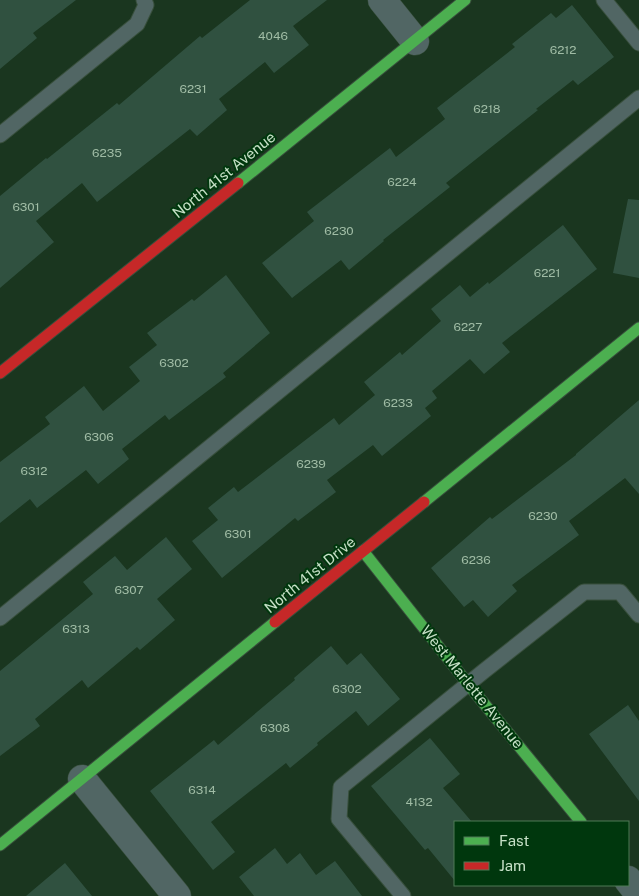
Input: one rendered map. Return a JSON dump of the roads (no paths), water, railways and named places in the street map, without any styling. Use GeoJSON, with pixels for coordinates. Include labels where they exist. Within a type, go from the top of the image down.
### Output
{"type":"FeatureCollection","features":[{"type":"Feature","properties":{"kind":"street"},"geometry":{"type":"LineString","coordinates":[[382,0],[415,41]]}},
{"type":"Feature","properties":{"kind":"street","name":"North 41st Avenue"},"geometry":{"type":"LineString","coordinates":[[0,373],[465,0]]}},
{"type":"Feature","properties":{"kind":"street","name":"North 41st Drive"},"geometry":{"type":"LineString","coordinates":[[0,845],[639,328]]}},
{"type":"Feature","properties":{"kind":"street","name":"West Marlette Avenue"},"geometry":{"type":"LineString","coordinates":[[363,551],[468,684],[580,821]]}},
{"type":"Feature","properties":{"kind":"street"},"geometry":{"type":"LineString","coordinates":[[82,779],[177,896]]}},
{"type":"Feature","properties":{"kind":"street"},"geometry":{"type":"LineString","coordinates":[[629,881],[639,894]]}},
{"type":"Feature","properties":{"kind":"lane"},"geometry":{"type":"LineString","coordinates":[[0,136],[137,24],[146,5],[144,0]]}},
{"type":"Feature","properties":{"kind":"lane"},"geometry":{"type":"LineString","coordinates":[[604,0],[639,43]]}},
{"type":"Feature","properties":{"kind":"lane"},"geometry":{"type":"LineString","coordinates":[[0,618],[639,98]]}},
{"type":"Feature","properties":{"kind":"lane"},"geometry":{"type":"LineString","coordinates":[[402,896],[339,819],[341,787],[584,592],[620,592],[639,615]]}}]}
